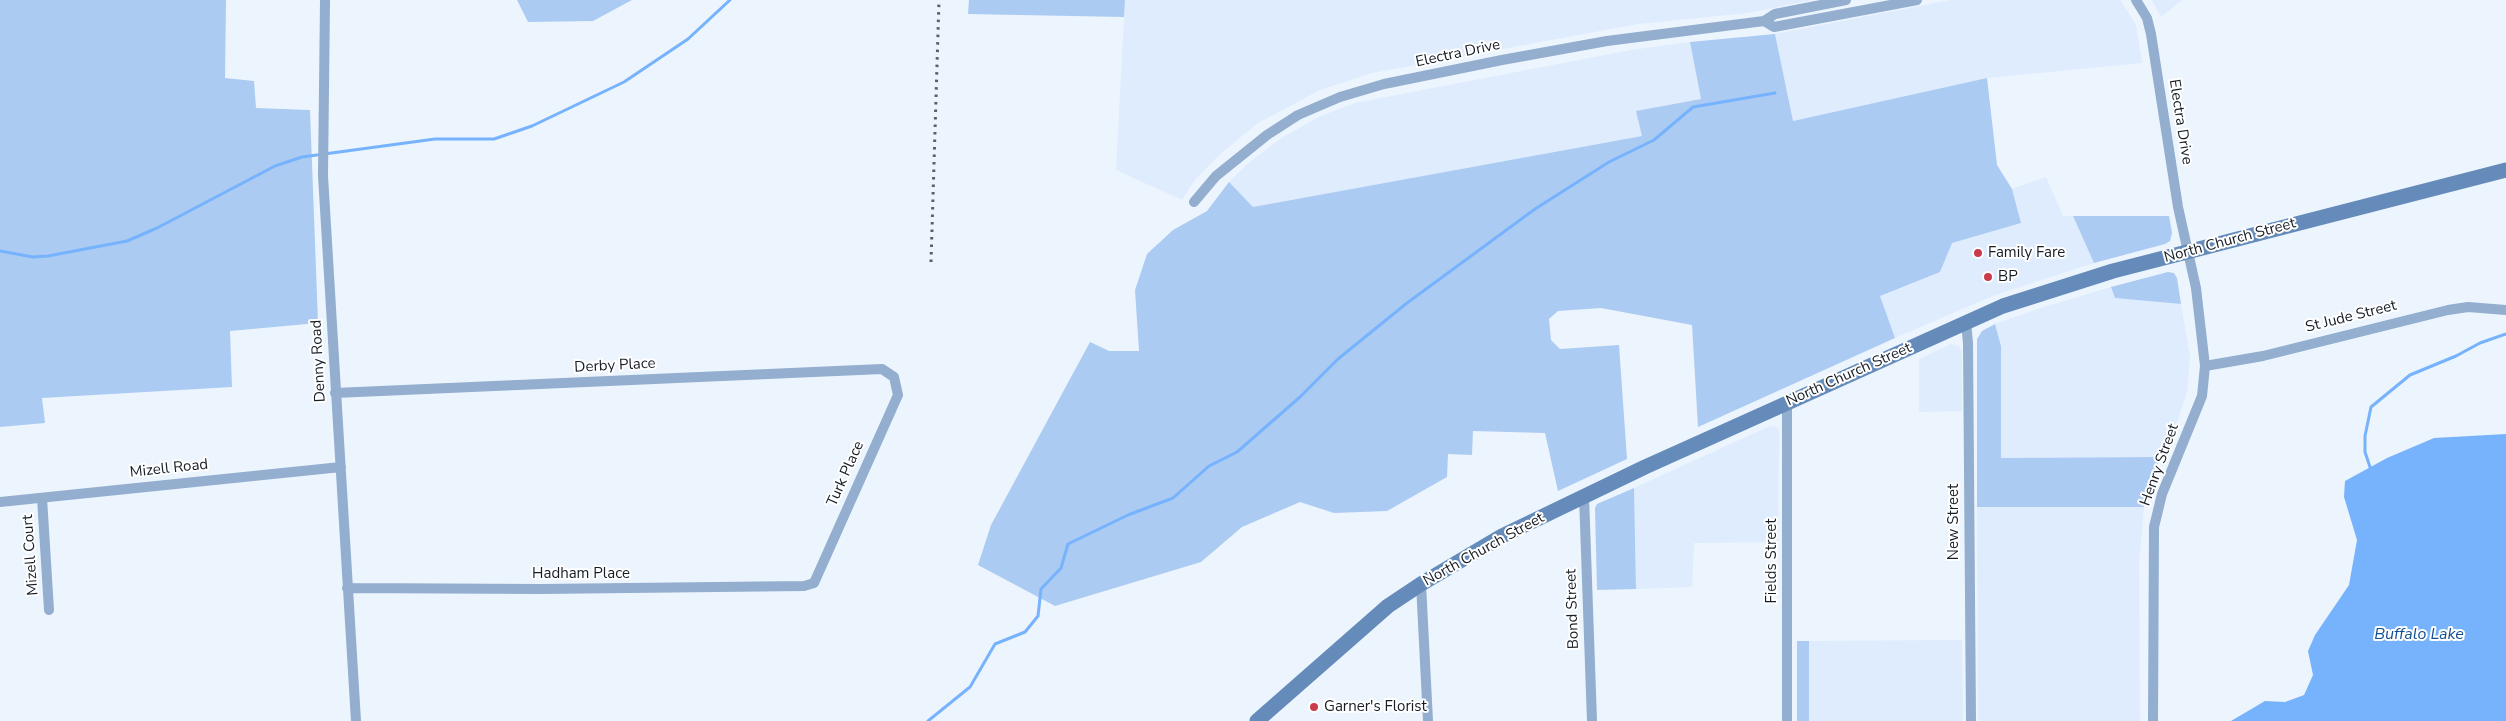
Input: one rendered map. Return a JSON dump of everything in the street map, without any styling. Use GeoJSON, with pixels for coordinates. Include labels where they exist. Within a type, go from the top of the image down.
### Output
{"type":"FeatureCollection","features":[{"type":"Feature","properties":{"kind":"main road","name":"North Church Street"},"geometry":{"type":"LineString","coordinates":[[1257,721],[1388,606],[1502,536],[1787,402],[1966,322],[2037,294],[2189,252],[2506,170]]}},
{"type":"Feature","properties":{"kind":"street","name":"Denny Road"},"geometry":{"type":"LineString","coordinates":[[325,0],[323,176],[356,721]]}},
{"type":"Feature","properties":{"kind":"street","name":"Electra Drive"},"geometry":{"type":"LineString","coordinates":[[1194,202],[1216,176],[1267,134],[1298,115],[1340,97],[1384,84],[1597,43],[1764,21],[1775,14],[1846,0]]}},
{"type":"Feature","properties":{"kind":"street","name":"Electra Drive"},"geometry":{"type":"LineString","coordinates":[[1764,21],[1774,26],[1917,0]]}},
{"type":"Feature","properties":{"kind":"street","name":"Electra Drive"},"geometry":{"type":"LineString","coordinates":[[2136,0],[2147,18],[2151,34],[2178,207],[2189,252]]}},
{"type":"Feature","properties":{"kind":"street","name":"Henry Street"},"geometry":{"type":"LineString","coordinates":[[2153,721],[2154,527],[2162,494],[2202,396],[2205,366],[2196,288],[2189,252]]}},
{"type":"Feature","properties":{"kind":"street","name":"St Jude Street"},"geometry":{"type":"LineString","coordinates":[[2205,366],[2263,356],[2448,310],[2468,307],[2506,310]]}},
{"type":"Feature","properties":{"kind":"street","name":"New Street"},"geometry":{"type":"LineString","coordinates":[[1966,322],[1968,342],[1971,721]]}},
{"type":"Feature","properties":{"kind":"street","name":"Derby Place"},"geometry":{"type":"LineString","coordinates":[[335,393],[882,368],[894,377]]}},
{"type":"Feature","properties":{"kind":"street","name":"Turk Place"},"geometry":{"type":"LineString","coordinates":[[814,583],[898,396],[894,377]]}},
{"type":"Feature","properties":{"kind":"street","name":"Fields Street"},"geometry":{"type":"LineString","coordinates":[[1787,402],[1787,721]]}},
{"type":"Feature","properties":{"kind":"street","name":"Mizell Road"},"geometry":{"type":"LineString","coordinates":[[0,502],[341,467]]}},
{"type":"Feature","properties":{"kind":"street","name":"Bond Street"},"geometry":{"type":"LineString","coordinates":[[1584,496],[1592,721]]}},
{"type":"Feature","properties":{"kind":"street","name":"Mizell Court"},"geometry":{"type":"LineString","coordinates":[[42,498],[49,610]]}},
{"type":"Feature","properties":{"kind":"street","name":"Hadham Place"},"geometry":{"type":"LineString","coordinates":[[347,588],[541,589],[804,586],[814,583]]}},
{"type":"Feature","properties":{"kind":"street"},"geometry":{"type":"LineString","coordinates":[[1421,584],[1428,721]]}},
{"type":"Feature","properties":{"kind":"shaded area"},"geometry":{"type":"Polygon","coordinates":[[[0,0],[226,0],[225,78],[254,81],[256,108],[310,110],[318,323],[230,331],[232,387],[42,398],[45,423],[0,427],[0,0]]]}},
{"type":"Feature","properties":{"kind":"shaded area"},"geometry":{"type":"Polygon","coordinates":[[[517,0],[632,0],[593,21],[528,22],[517,0]]]}},
{"type":"Feature","properties":{"kind":"shaded area"},"geometry":{"type":"Polygon","coordinates":[[[969,0],[1125,0],[1124,17],[968,14],[969,0]]]}},
{"type":"Feature","properties":{"kind":"shaded area"},"geometry":{"type":"Polygon","coordinates":[[[1125,0],[1811,0],[1748,13],[1638,24],[1372,73],[1320,90],[1258,123],[1220,154],[1194,181],[1182,200],[1116,170],[1125,0]]]}},
{"type":"Feature","properties":{"kind":"shaded area"},"geometry":{"type":"Polygon","coordinates":[[[1951,0],[2120,0],[2136,25],[2142,63],[1987,78],[1793,121],[1775,34],[1951,0]]]}},
{"type":"Feature","properties":{"kind":"shaded area"},"geometry":{"type":"Polygon","coordinates":[[[2152,0],[2182,0],[2161,17],[2152,0]]]}},
{"type":"Feature","properties":{"kind":"shaded area"},"geometry":{"type":"Polygon","coordinates":[[[1775,34],[1793,121],[1987,78],[1997,165],[2012,189],[2021,223],[1952,243],[1940,272],[1880,296],[1895,338],[1698,427],[1692,325],[1601,308],[1558,311],[1549,319],[1551,340],[1560,349],[1619,345],[1627,459],[1558,491],[1545,433],[1473,431],[1472,455],[1448,454],[1447,477],[1387,511],[1334,513],[1300,502],[1242,527],[1201,562],[1055,606],[978,565],[991,525],[1090,342],[1109,351],[1139,351],[1135,290],[1147,254],[1173,230],[1207,211],[1229,182],[1253,207],[1642,136],[1636,111],[1701,99],[1690,42],[1775,34]]]}},
{"type":"Feature","properties":{"kind":"shaded area"},"geometry":{"type":"Polygon","coordinates":[[[1690,42],[1701,99],[1637,111],[1642,136],[1253,207],[1229,182],[1251,161],[1283,137],[1321,116],[1355,103],[1631,50],[1690,42]]]}},
{"type":"Feature","properties":{"kind":"shaded area"},"geometry":{"type":"Polygon","coordinates":[[[2046,177],[2063,216],[2073,216],[2094,263],[1995,295],[1895,338],[1879,296],[1940,272],[1951,243],[2021,223],[2012,189],[2046,177]]]}},
{"type":"Feature","properties":{"kind":"shaded area"},"geometry":{"type":"Polygon","coordinates":[[[2073,216],[2169,216],[2172,233],[2170,241],[2165,244],[2094,263],[2073,216]]]}},
{"type":"Feature","properties":{"kind":"shaded area"},"geometry":{"type":"Polygon","coordinates":[[[2168,272],[2174,273],[2177,278],[2181,304],[2115,298],[2111,287],[2168,272]]]}},
{"type":"Feature","properties":{"kind":"shaded area"},"geometry":{"type":"Polygon","coordinates":[[[2111,287],[2115,298],[2181,304],[2190,357],[2187,392],[2174,432],[2160,457],[2001,458],[2001,346],[1995,324],[2111,287]]]}},
{"type":"Feature","properties":{"kind":"shaded area"},"geometry":{"type":"Polygon","coordinates":[[[1995,324],[2001,346],[2001,458],[2160,457],[2144,507],[1977,507],[1977,339],[1982,331],[1995,324]]]}},
{"type":"Feature","properties":{"kind":"shaded area"},"geometry":{"type":"Polygon","coordinates":[[[1951,344],[1958,346],[1962,351],[1962,411],[1919,412],[1919,359],[1951,344]]]}},
{"type":"Feature","properties":{"kind":"shaded area"},"geometry":{"type":"Polygon","coordinates":[[[1770,426],[1776,427],[1779,431],[1778,542],[1694,543],[1692,587],[1636,589],[1634,488],[1770,426]]]}},
{"type":"Feature","properties":{"kind":"shaded area"},"geometry":{"type":"Polygon","coordinates":[[[1634,488],[1636,589],[1597,590],[1595,508],[1597,504],[1634,488]]]}},
{"type":"Feature","properties":{"kind":"shaded area"},"geometry":{"type":"Polygon","coordinates":[[[1977,507],[2144,507],[2139,563],[2140,721],[1978,721],[1977,507]]]}},
{"type":"Feature","properties":{"kind":"shaded area"},"geometry":{"type":"Polygon","coordinates":[[[1962,640],[1963,721],[1809,721],[1809,641],[1962,640]]]}},
{"type":"Feature","properties":{"kind":"shaded area"},"geometry":{"type":"Polygon","coordinates":[[[1797,641],[1809,641],[1809,721],[1797,721],[1797,641]]]}},
{"type":"Feature","properties":{"kind":"water","name":"Buffalo Lake"},"geometry":{"type":"Polygon","coordinates":[[[2506,434],[2506,721],[2231,721],[2265,701],[2285,702],[2304,695],[2313,675],[2308,651],[2315,635],[2349,585],[2357,540],[2344,497],[2345,481],[2387,458],[2434,438],[2506,434]]]}},
{"type":"Feature","properties":{"kind":"waterway"},"geometry":{"type":"LineString","coordinates":[[0,251],[33,257],[48,256],[127,241],[157,228],[275,166],[302,157],[435,139],[494,139],[532,126],[624,82],[688,39],[730,0]]}},
{"type":"Feature","properties":{"kind":"waterway"},"geometry":{"type":"LineString","coordinates":[[928,721],[970,687],[995,644],[1025,632],[1038,616],[1041,589],[1061,568],[1068,544],[1128,515],[1173,498],[1209,466],[1237,452],[1300,397],[1338,359],[1407,303],[1535,209],[1609,162],[1654,140],[1693,107],[1775,93]]}},
{"type":"Feature","properties":{"kind":"waterway"},"geometry":{"type":"LineString","coordinates":[[2371,470],[2365,452],[2365,436],[2371,407],[2410,375],[2456,356],[2480,343],[2506,334]]}},
{"type":"Feature","properties":{"kind":"railway"},"geometry":{"type":"LineString","coordinates":[[931,262],[939,0]]}},
{"type":"Feature","properties":{"kind":"place","name":"Family Fare"},"geometry":{"type":"Point","coordinates":[1978,253]}},
{"type":"Feature","properties":{"kind":"place","name":"BP"},"geometry":{"type":"Point","coordinates":[1988,277]}},
{"type":"Feature","properties":{"kind":"place","name":"Garner's Florist"},"geometry":{"type":"Point","coordinates":[1314,707]}}]}
